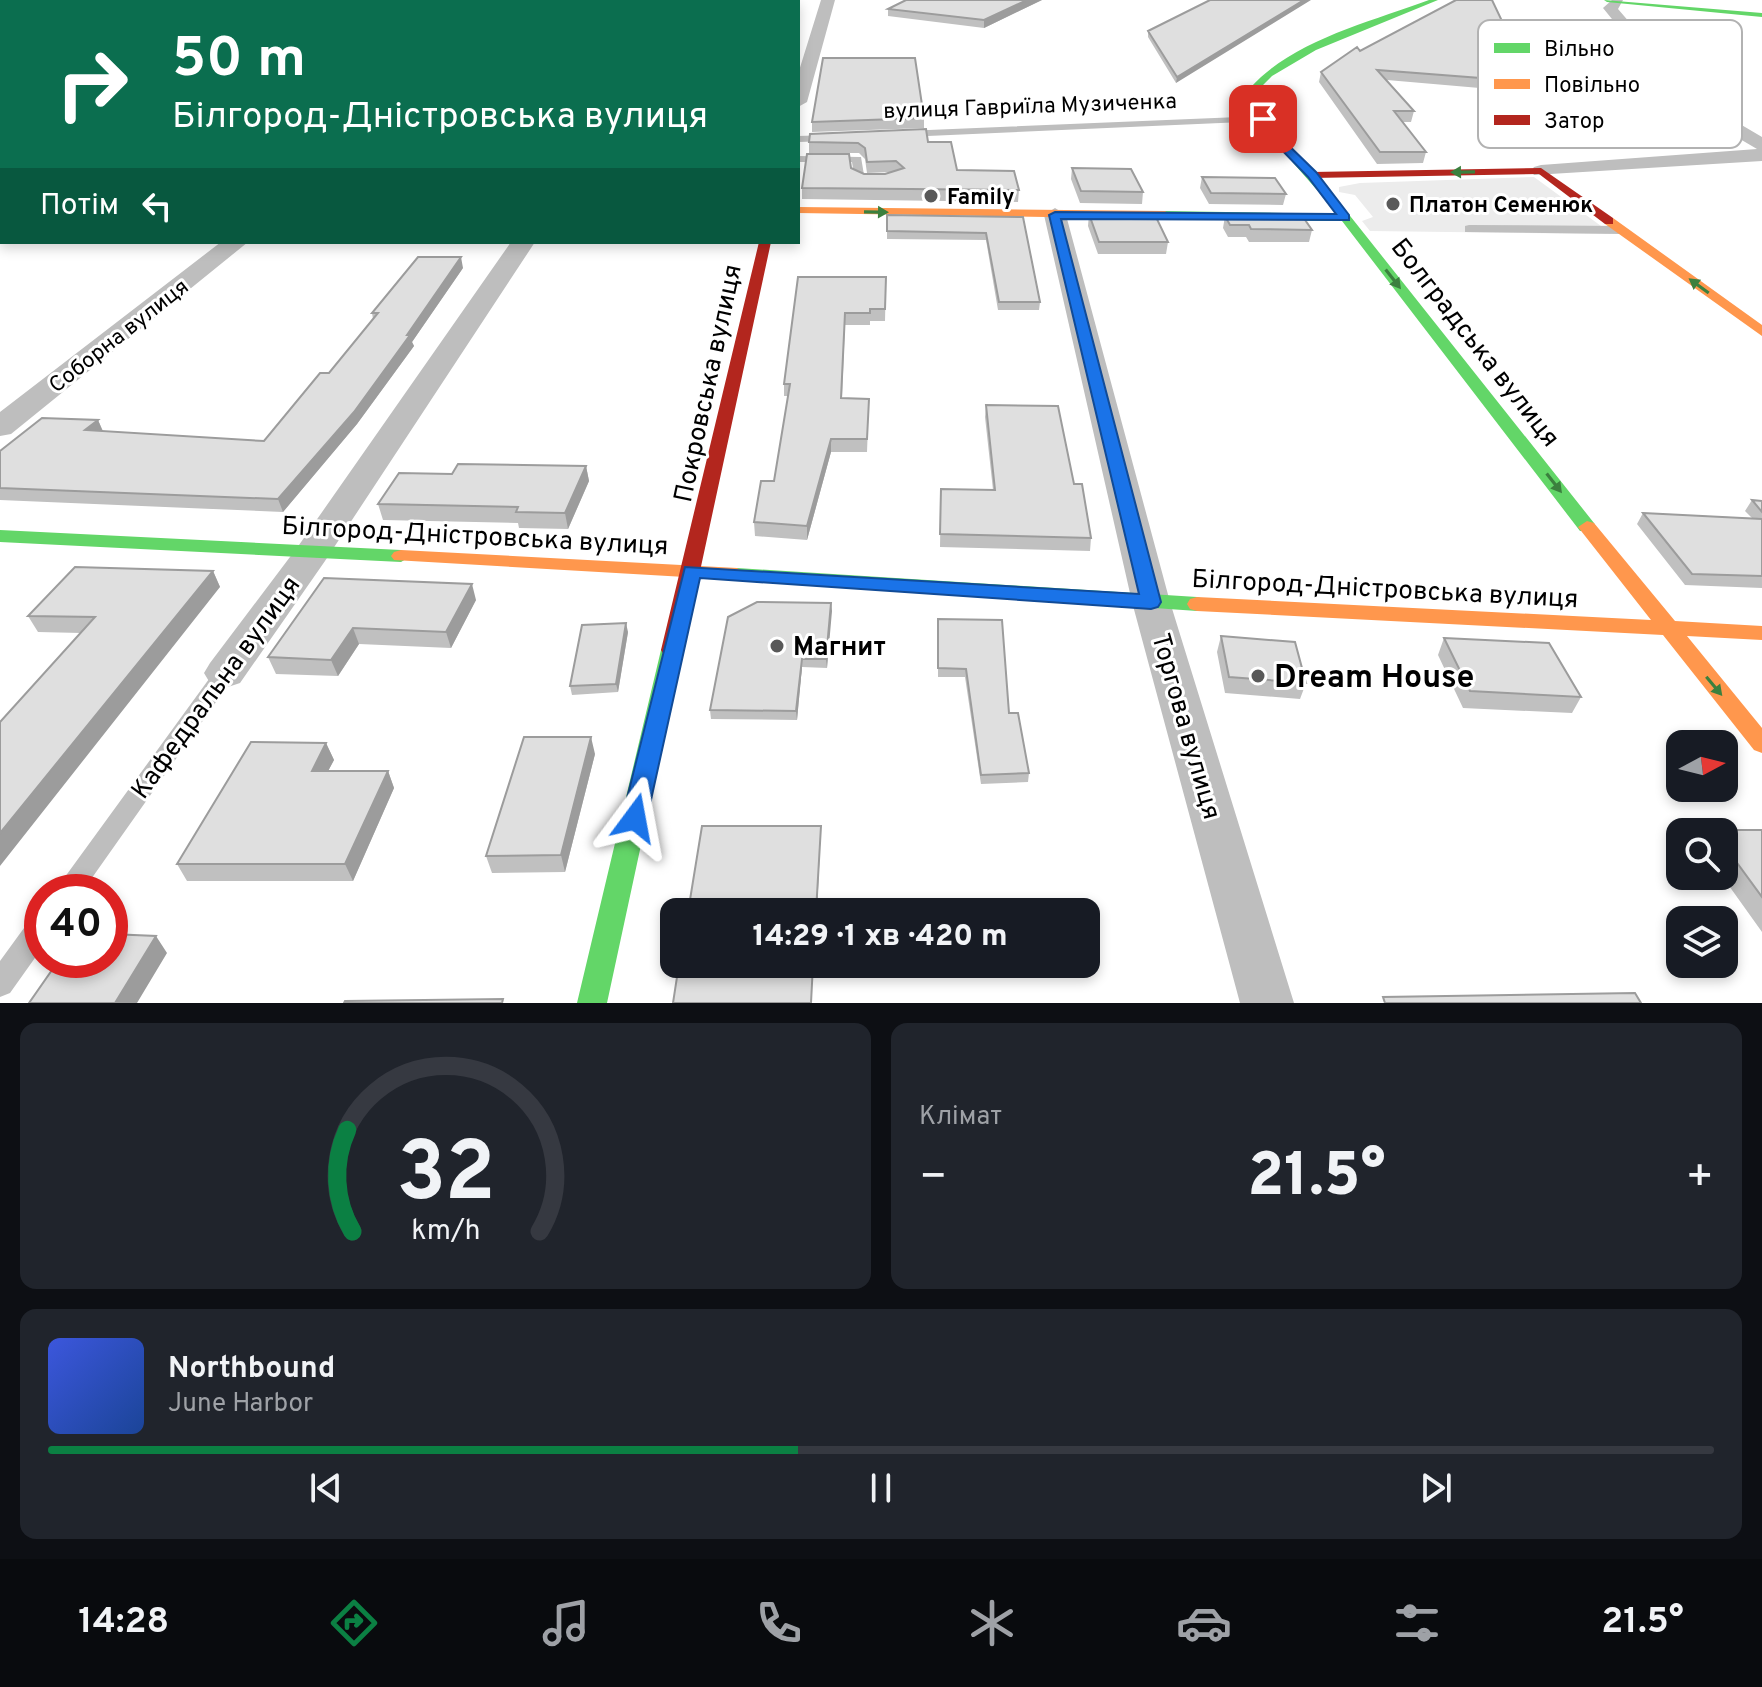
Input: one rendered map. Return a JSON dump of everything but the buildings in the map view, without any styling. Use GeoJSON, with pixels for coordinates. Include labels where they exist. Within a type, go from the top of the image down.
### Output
{"type":"FeatureCollection","features":[{"type":"Feature","properties":{"kind":"main road"},"geometry":{"type":"LineString","coordinates":[[1263,119],[1255,87],[1265,75],[1288,60],[1435,0]]}},
{"type":"Feature","properties":{"kind":"main road"},"geometry":{"type":"LineString","coordinates":[[1613,1],[1762,15]]}},
{"type":"Feature","properties":{"kind":"main road"},"geometry":{"type":"LineString","coordinates":[[1613,1],[1711,20]]}},
{"type":"Feature","properties":{"kind":"main road"},"geometry":{"type":"LineString","coordinates":[[1742,26],[1762,30]]}},
{"type":"Feature","properties":{"kind":"main road","name":"Болградська вулиця"},"geometry":{"type":"LineString","coordinates":[[1263,119],[1275,138],[1312,175],[1665,627],[1762,744]]}},
{"type":"Feature","properties":{"kind":"main road"},"geometry":{"type":"LineString","coordinates":[[1312,175],[1541,171],[1762,332]]}},
{"type":"Feature","properties":{"kind":"main road"},"geometry":{"type":"LineString","coordinates":[[800,210],[1345,218]]}},
{"type":"Feature","properties":{"kind":"main road","name":"Покровська вулиця"},"geometry":{"type":"LineString","coordinates":[[592,1003],[765,244]]}},
{"type":"Feature","properties":{"kind":"main road","name":"Білгород-Дністровська вулиця"},"geometry":{"type":"LineString","coordinates":[[0,536],[692,571],[1151,602],[1762,633]]}},
{"type":"Feature","properties":{"kind":"street"},"geometry":{"type":"LineString","coordinates":[[800,95],[828,0]]}},
{"type":"Feature","properties":{"kind":"street"},"geometry":{"type":"LineString","coordinates":[[1613,1],[1610,8],[1620,20]]}},
{"type":"Feature","properties":{"kind":"street"},"geometry":{"type":"LineString","coordinates":[[1742,133],[1762,145]]}},
{"type":"Feature","properties":{"kind":"street"},"geometry":{"type":"LineString","coordinates":[[1541,171],[1762,155]]}},
{"type":"Feature","properties":{"kind":"street","name":"Торгова вулиця"},"geometry":{"type":"LineString","coordinates":[[1055,215],[1151,602],[1267,1003]]}},
{"type":"Feature","properties":{"kind":"street","name":"Соборна вулиця"},"geometry":{"type":"LineString","coordinates":[[0,427],[233,244]]}},
{"type":"Feature","properties":{"kind":"street","name":"Кафедральна вулиця"},"geometry":{"type":"LineString","coordinates":[[225,673],[312,553],[522,244]]}},
{"type":"Feature","properties":{"kind":"lane","name":"вулиця Гавриїла Музиченка"},"geometry":{"type":"LineString","coordinates":[[885,135],[1263,119]]}},
{"type":"Feature","properties":{"kind":"lane"},"geometry":{"type":"LineString","coordinates":[[800,139],[837,137]]}},
{"type":"Feature","properties":{"kind":"lane"},"geometry":{"type":"LineString","coordinates":[[800,159],[857,159],[859,179],[883,178]]}},
{"type":"Feature","properties":{"kind":"lane"},"geometry":{"type":"LineString","coordinates":[[1469,229],[1622,230]]}},
{"type":"Feature","properties":{"kind":"lane","name":"Кафедральна вулиця"},"geometry":{"type":"LineString","coordinates":[[80,874],[225,673]]}},
{"type":"Feature","properties":{"kind":"lane"},"geometry":{"type":"LineString","coordinates":[[0,984],[24,951]]}},
{"type":"Feature","properties":{"kind":"shaded area"},"geometry":{"type":"Polygon","coordinates":[[[1534,177],[1612,234],[1370,231],[1362,221],[1373,217],[1355,195],[1339,192],[1339,187],[1360,183],[1534,177]]]}},
{"type":"Feature","properties":{"kind":"traffic: fast"},"geometry":{"type":"LineString","coordinates":[[1435,0],[1313,49],[1269,74],[1255,87],[1264,116],[1275,136],[1312,175],[1587,527]]}},
{"type":"Feature","properties":{"kind":"traffic: fast"},"geometry":{"type":"LineString","coordinates":[[1607,0],[1762,15]]}},
{"type":"Feature","properties":{"kind":"traffic: fast"},"geometry":{"type":"LineString","coordinates":[[1165,215],[1345,218]]}},
{"type":"Feature","properties":{"kind":"traffic: fast"},"geometry":{"type":"LineString","coordinates":[[0,536],[401,556]]}},
{"type":"Feature","properties":{"kind":"traffic: fast"},"geometry":{"type":"LineString","coordinates":[[737,574],[1197,604]]}},
{"type":"Feature","properties":{"kind":"traffic: fast"},"geometry":{"type":"LineString","coordinates":[[592,1003],[672,650]]}},
{"type":"Feature","properties":{"kind":"traffic: slow"},"geometry":{"type":"LineString","coordinates":[[800,210],[1165,215]]}},
{"type":"Feature","properties":{"kind":"traffic: slow"},"geometry":{"type":"LineString","coordinates":[[1609,221],[1762,332]]}},
{"type":"Feature","properties":{"kind":"traffic: slow"},"geometry":{"type":"LineString","coordinates":[[1587,527],[1762,744]]}},
{"type":"Feature","properties":{"kind":"traffic: slow"},"geometry":{"type":"LineString","coordinates":[[401,556],[737,574]]}},
{"type":"Feature","properties":{"kind":"traffic: slow"},"geometry":{"type":"LineString","coordinates":[[1197,604],[1762,633]]}},
{"type":"Feature","properties":{"kind":"traffic: jam"},"geometry":{"type":"LineString","coordinates":[[1312,175],[1541,171],[1609,221]]}},
{"type":"Feature","properties":{"kind":"traffic: jam"},"geometry":{"type":"LineString","coordinates":[[672,650],[765,244]]}},
{"type":"Feature","properties":{"kind":"place","name":"Family"},"geometry":{"type":"Point","coordinates":[931,196]}},
{"type":"Feature","properties":{"kind":"place","name":"Платон Семенюк"},"geometry":{"type":"Point","coordinates":[1393,204]}},
{"type":"Feature","properties":{"kind":"place","name":"Магнит"},"geometry":{"type":"Point","coordinates":[777,646]}},
{"type":"Feature","properties":{"kind":"place","name":"Dream House"},"geometry":{"type":"Point","coordinates":[1258,676]}},
{"type":"Feature","properties":{"kind":"route"},"geometry":{"type":"LineString","coordinates":[[635,818],[692,571],[1151,602],[1055,215],[1345,218],[1312,175],[1275,138],[1263,119]]}}]}
